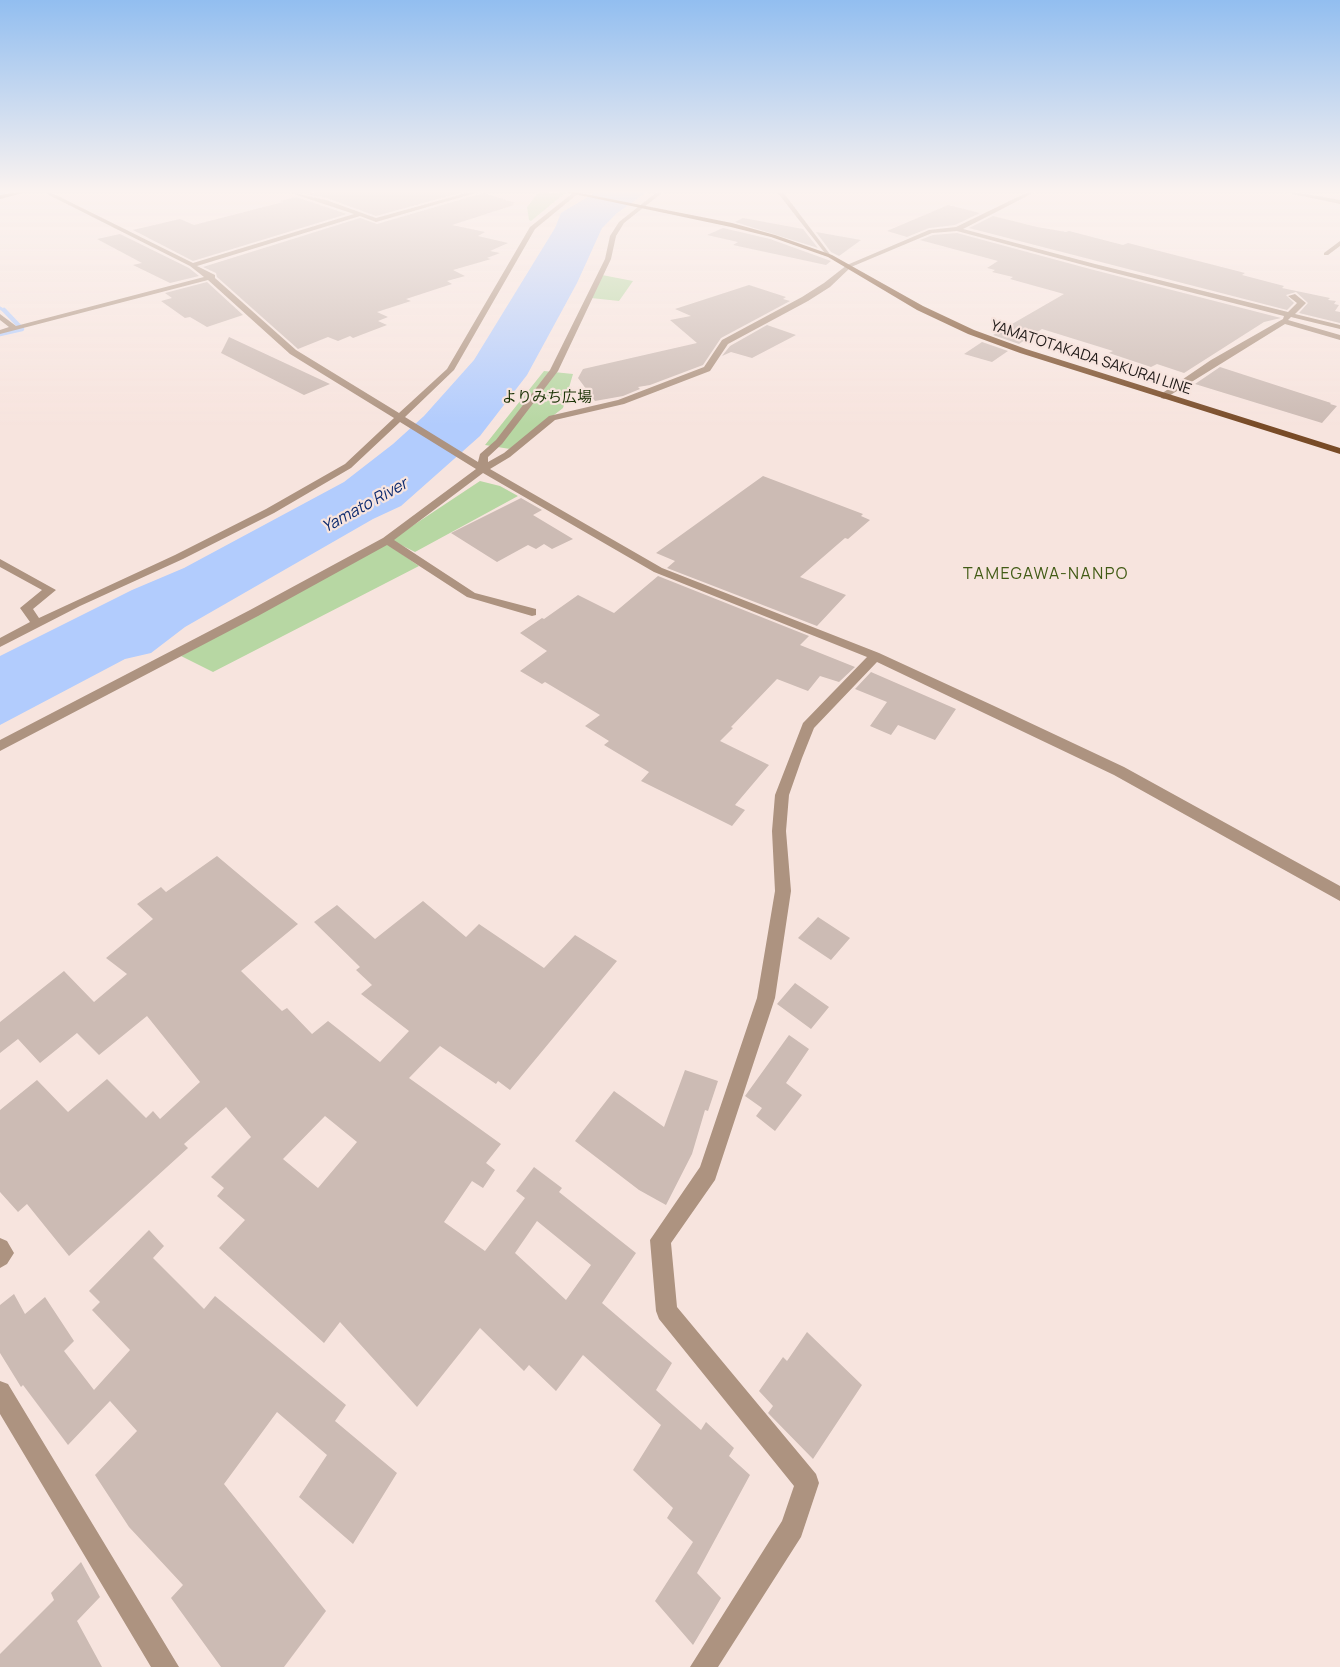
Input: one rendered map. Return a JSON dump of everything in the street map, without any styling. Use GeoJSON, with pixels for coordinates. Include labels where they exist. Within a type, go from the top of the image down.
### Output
{"type":"FeatureCollection","features":[{"type":"Feature","properties":{"kind":"main road","name":"YAMATOTAKADA SAKURAI LINE"},"geometry":{"type":"LineString","coordinates":[[855,270],[920,308],[970,332],[1340,451]]}},
{"type":"Feature","properties":{"kind":"street"},"geometry":{"type":"LineString","coordinates":[[200,270],[212,277],[293,352],[478,466],[658,570],[876,656],[1119,771],[1340,894]]}},
{"type":"Feature","properties":{"kind":"street"},"geometry":{"type":"LineString","coordinates":[[0,644],[36,622],[179,557],[348,466],[401,419],[450,370],[508,270]]}},
{"type":"Feature","properties":{"kind":"street"},"geometry":{"type":"LineString","coordinates":[[478,466],[483,456],[499,442],[554,371],[603,270]]}},
{"type":"Feature","properties":{"kind":"street"},"geometry":{"type":"LineString","coordinates":[[0,746],[264,608],[387,540],[478,466],[507,455],[552,418],[621,402],[707,369],[725,342],[805,299],[845,270]]}},
{"type":"Feature","properties":{"kind":"street"},"geometry":{"type":"LineString","coordinates":[[1107,270],[1287,317],[1340,327]]}},
{"type":"Feature","properties":{"kind":"street"},"geometry":{"type":"LineString","coordinates":[[0,332],[212,277]]}},
{"type":"Feature","properties":{"kind":"street"},"geometry":{"type":"LineString","coordinates":[[1164,396],[1287,317],[1302,303],[1292,296]]}},
{"type":"Feature","properties":{"kind":"street"},"geometry":{"type":"LineString","coordinates":[[0,316],[14,328]]}},
{"type":"Feature","properties":{"kind":"street"},"geometry":{"type":"LineString","coordinates":[[1287,317],[1340,338]]}},
{"type":"Feature","properties":{"kind":"street"},"geometry":{"type":"LineString","coordinates":[[387,540],[471,594],[532,612]]}},
{"type":"Feature","properties":{"kind":"street"},"geometry":{"type":"LineString","coordinates":[[0,562],[76,603]]}},
{"type":"Feature","properties":{"kind":"street"},"geometry":{"type":"LineString","coordinates":[[36,622],[26,608],[50,590]]}},
{"type":"Feature","properties":{"kind":"street"},"geometry":{"type":"LineString","coordinates":[[703,1667],[792,1528],[807,1483],[667,1311],[660,1240],[708,1173],[766,998],[783,891],[779,831],[782,795],[795,758],[808,726],[876,656]]}},
{"type":"Feature","properties":{"kind":"street"},"geometry":{"type":"LineString","coordinates":[[0,1248],[4,1253],[0,1257]]}},
{"type":"Feature","properties":{"kind":"street"},"geometry":{"type":"LineString","coordinates":[[0,1392],[166,1667]]}},
{"type":"Feature","properties":{"kind":"green space"},"geometry":{"type":"Polygon","coordinates":[[[602,275],[633,281],[619,301],[591,298],[602,275]]]}},
{"type":"Feature","properties":{"kind":"green space","name":"よりみち広場"},"geometry":{"type":"Polygon","coordinates":[[[544,371],[573,374],[563,408],[510,449],[485,445],[544,371]]]}},
{"type":"Feature","properties":{"kind":"green space"},"geometry":{"type":"Polygon","coordinates":[[[480,481],[500,486],[518,496],[415,552],[391,540],[480,481]]]}},
{"type":"Feature","properties":{"kind":"green space"},"geometry":{"type":"Polygon","coordinates":[[[387,544],[419,566],[213,672],[181,656],[387,544]]]}},
{"type":"Feature","properties":{"kind":"water","name":"Yamato River"},"geometry":{"type":"Polygon","coordinates":[[[529,270],[583,270],[527,375],[480,436],[401,506],[373,519],[185,627],[151,653],[125,659],[0,725],[0,656],[132,590],[184,568],[344,482],[393,444],[424,416],[474,360],[529,270]]]}},
{"type":"Feature","properties":{"kind":"building"},"geometry":{"type":"Polygon","coordinates":[[[143,270],[191,270],[199,276],[170,283],[143,270]]]}},
{"type":"Feature","properties":{"kind":"building"},"geometry":{"type":"Polygon","coordinates":[[[209,270],[454,270],[465,276],[447,281],[452,284],[406,299],[411,301],[377,312],[388,317],[378,321],[387,325],[353,338],[350,336],[338,341],[328,337],[298,349],[217,277],[216,273],[209,270]]]}},
{"type":"Feature","properties":{"kind":"building"},"geometry":{"type":"Polygon","coordinates":[[[995,270],[1093,270],[1281,318],[1264,322],[1184,373],[1157,364],[1151,367],[1109,353],[1113,351],[1042,329],[1019,344],[993,335],[1064,294],[992,272],[995,270]]]}},
{"type":"Feature","properties":{"kind":"building"},"geometry":{"type":"Polygon","coordinates":[[[1131,270],[1232,270],[1245,273],[1242,275],[1284,286],[1282,288],[1330,298],[1328,300],[1336,301],[1334,304],[1339,305],[1335,311],[1340,312],[1340,323],[1299,313],[1308,303],[1296,292],[1286,295],[1294,303],[1287,310],[1131,270]]]}},
{"type":"Feature","properties":{"kind":"building"},"geometry":{"type":"Polygon","coordinates":[[[207,282],[243,315],[207,327],[190,317],[185,318],[161,301],[172,298],[165,293],[207,282]]]}},
{"type":"Feature","properties":{"kind":"building"},"geometry":{"type":"Polygon","coordinates":[[[749,285],[786,297],[783,299],[790,301],[721,338],[703,365],[650,385],[638,387],[640,389],[623,396],[595,401],[578,378],[583,369],[697,343],[670,320],[691,316],[675,309],[749,285]]]}},
{"type":"Feature","properties":{"kind":"building"},"geometry":{"type":"Polygon","coordinates":[[[767,325],[796,335],[752,358],[731,352],[722,356],[730,346],[767,325]]]}},
{"type":"Feature","properties":{"kind":"building"},"geometry":{"type":"Polygon","coordinates":[[[229,337],[330,384],[304,395],[221,353],[229,337]]]}},
{"type":"Feature","properties":{"kind":"building"},"geometry":{"type":"Polygon","coordinates":[[[982,342],[1008,351],[992,362],[964,354],[982,342]]]}},
{"type":"Feature","properties":{"kind":"building"},"geometry":{"type":"Polygon","coordinates":[[[1220,367],[1337,406],[1322,423],[1195,384],[1220,367]]]}},
{"type":"Feature","properties":{"kind":"building"},"geometry":{"type":"Polygon","coordinates":[[[763,476],[863,514],[861,516],[870,520],[848,539],[845,538],[800,577],[846,595],[817,626],[667,568],[675,561],[656,553],[763,476]]]}},
{"type":"Feature","properties":{"kind":"building"},"geometry":{"type":"Polygon","coordinates":[[[521,498],[542,510],[533,515],[573,539],[552,549],[544,544],[536,549],[528,545],[497,562],[451,533],[521,498]]]}},
{"type":"Feature","properties":{"kind":"building"},"geometry":{"type":"Polygon","coordinates":[[[658,576],[809,636],[800,645],[855,667],[839,682],[820,676],[808,691],[777,679],[720,741],[769,765],[735,805],[745,810],[732,826],[641,781],[649,772],[604,745],[609,741],[585,726],[600,715],[545,682],[542,684],[520,671],[547,651],[520,633],[578,595],[614,613],[658,576]]]}},
{"type":"Feature","properties":{"kind":"building"},"geometry":{"type":"Polygon","coordinates":[[[871,672],[956,709],[935,740],[898,725],[891,735],[870,726],[887,702],[855,689],[871,672]]]}},
{"type":"Feature","properties":{"kind":"building"},"geometry":{"type":"Polygon","coordinates":[[[217,856],[298,924],[241,971],[282,1011],[287,1008],[312,1034],[328,1021],[380,1062],[409,1031],[361,994],[372,985],[356,970],[360,967],[314,922],[337,905],[375,939],[423,901],[466,937],[479,924],[544,968],[575,935],[617,961],[510,1090],[498,1081],[496,1084],[440,1046],[409,1078],[501,1144],[486,1163],[495,1170],[483,1188],[472,1181],[444,1222],[485,1251],[525,1198],[516,1191],[534,1167],[562,1188],[559,1192],[636,1253],[602,1303],[672,1363],[656,1390],[701,1430],[706,1422],[734,1448],[729,1456],[750,1475],[697,1573],[721,1598],[693,1645],[655,1601],[693,1542],[667,1518],[673,1508],[633,1470],[661,1425],[583,1355],[556,1391],[529,1365],[524,1371],[480,1328],[417,1407],[340,1322],[324,1343],[219,1248],[245,1220],[217,1196],[224,1188],[211,1177],[251,1137],[226,1107],[184,1144],[188,1148],[69,1256],[27,1204],[18,1212],[0,1192],[0,1110],[37,1080],[68,1112],[107,1079],[146,1118],[153,1111],[160,1119],[200,1082],[147,1016],[99,1055],[77,1033],[40,1063],[18,1039],[0,1053],[0,1022],[64,971],[94,1002],[127,974],[106,958],[153,919],[137,904],[161,887],[166,892],[217,856]],[[325,1116],[283,1159],[318,1188],[357,1142],[325,1116]],[[537,1221],[515,1253],[566,1300],[591,1265],[537,1221]]]}},
{"type":"Feature","properties":{"kind":"building"},"geometry":{"type":"Polygon","coordinates":[[[818,917],[850,938],[831,960],[798,938],[818,917]]]}},
{"type":"Feature","properties":{"kind":"building"},"geometry":{"type":"Polygon","coordinates":[[[795,983],[829,1007],[811,1029],[777,1004],[795,983]]]}},
{"type":"Feature","properties":{"kind":"building"},"geometry":{"type":"Polygon","coordinates":[[[789,1035],[809,1049],[786,1083],[802,1095],[775,1131],[756,1116],[762,1108],[745,1096],[789,1035]]]}},
{"type":"Feature","properties":{"kind":"building"},"geometry":{"type":"Polygon","coordinates":[[[685,1070],[718,1081],[708,1111],[705,1110],[692,1154],[666,1205],[639,1190],[575,1141],[614,1091],[664,1127],[685,1070]]]}},
{"type":"Feature","properties":{"kind":"building"},"geometry":{"type":"Polygon","coordinates":[[[149,1230],[164,1246],[153,1258],[204,1309],[215,1296],[346,1405],[335,1421],[397,1473],[353,1544],[299,1497],[327,1455],[277,1412],[224,1484],[326,1611],[284,1667],[221,1667],[171,1598],[183,1585],[129,1527],[95,1475],[137,1431],[110,1401],[68,1445],[23,1385],[21,1387],[0,1353],[0,1305],[14,1294],[25,1314],[45,1297],[74,1341],[64,1351],[94,1390],[130,1350],[92,1310],[100,1302],[89,1291],[149,1230]]]}},
{"type":"Feature","properties":{"kind":"building"},"geometry":{"type":"Polygon","coordinates":[[[807,1332],[862,1385],[813,1459],[768,1413],[773,1406],[759,1391],[783,1357],[787,1361],[807,1332]]]}},
{"type":"Feature","properties":{"kind":"building"},"geometry":{"type":"Polygon","coordinates":[[[81,1562],[100,1597],[77,1621],[102,1667],[0,1667],[0,1654],[54,1600],[51,1593],[81,1562]]]}},
{"type":"Feature","properties":{"kind":"waterway"},"geometry":{"type":"LineString","coordinates":[[0,308],[6,312]]}},
{"type":"Feature","properties":{"kind":"waterway"},"geometry":{"type":"LineString","coordinates":[[0,334],[22,329],[6,312]]}},
{"type":"Feature","properties":{"kind":"district","name":"TAMEGAWA-NANPO"},"geometry":{"type":"Point","coordinates":[1046,575]}}]}
